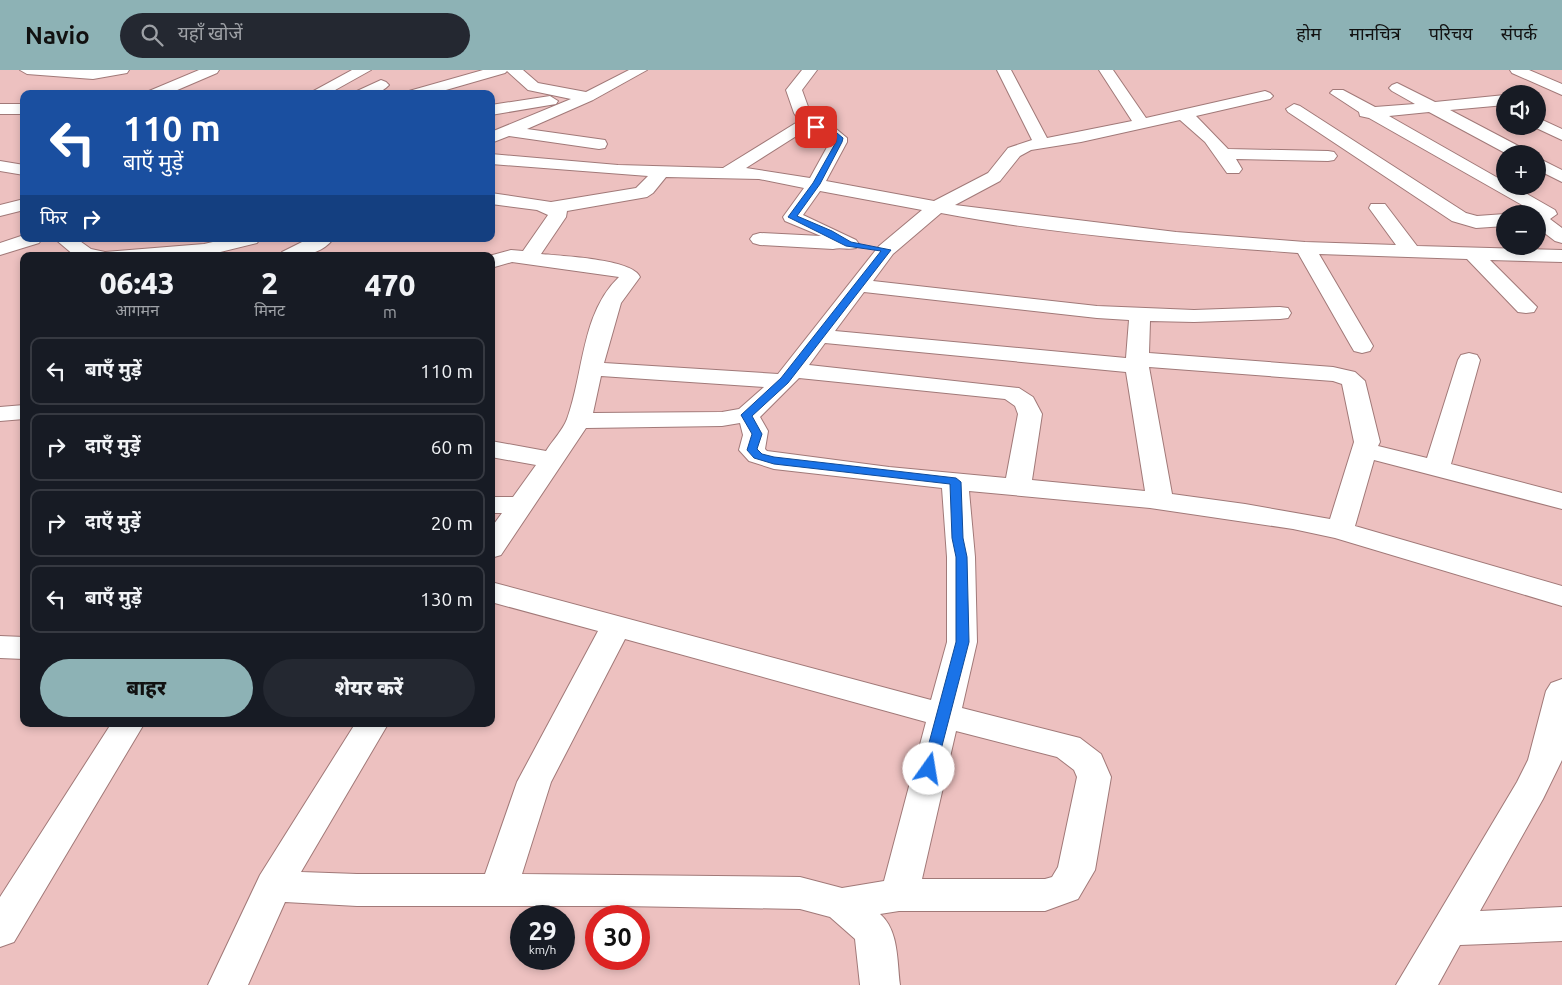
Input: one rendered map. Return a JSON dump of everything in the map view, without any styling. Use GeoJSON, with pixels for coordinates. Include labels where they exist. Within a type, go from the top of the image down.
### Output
{"type":"FeatureCollection","features":[{"type":"Feature","properties":{"kind":"street"},"geometry":{"type":"LineString","coordinates":[[27,70],[93,74],[122,70]]}},
{"type":"Feature","properties":{"kind":"street"},"geometry":{"type":"LineString","coordinates":[[164,90],[212,70]]}},
{"type":"Feature","properties":{"kind":"street"},"geometry":{"type":"LineString","coordinates":[[324,90],[364,70]]}},
{"type":"Feature","properties":{"kind":"street"},"geometry":{"type":"LineString","coordinates":[[423,90],[500,70]]}},
{"type":"Feature","properties":{"kind":"street"},"geometry":{"type":"LineString","coordinates":[[514,70],[528,84],[549,100]]}},
{"type":"Feature","properties":{"kind":"street"},"geometry":{"type":"LineString","coordinates":[[495,109],[549,100],[588,97],[640,70]]}},
{"type":"Feature","properties":{"kind":"street"},"geometry":{"type":"LineString","coordinates":[[810,70],[794,90],[800,111],[808,122],[840,138],[816,184],[792,217],[829,232],[849,244]]}},
{"type":"Feature","properties":{"kind":"street"},"geometry":{"type":"LineString","coordinates":[[1106,70],[1142,123]]}},
{"type":"Feature","properties":{"kind":"street"},"geometry":{"type":"LineString","coordinates":[[1517,70],[1562,90]]}},
{"type":"Feature","properties":{"kind":"street"},"geometry":{"type":"LineString","coordinates":[[1004,71],[1042,144]]}},
{"type":"Feature","properties":{"kind":"street"},"geometry":{"type":"LineString","coordinates":[[83,89],[93,74]]}},
{"type":"Feature","properties":{"kind":"street"},"geometry":{"type":"LineString","coordinates":[[370,90],[381,85]]}},
{"type":"Feature","properties":{"kind":"street"},"geometry":{"type":"LineString","coordinates":[[1466,86],[1496,99]]}},
{"type":"Feature","properties":{"kind":"street"},"geometry":{"type":"LineString","coordinates":[[1397,88],[1503,145]]}},
{"type":"Feature","properties":{"kind":"street"},"geometry":{"type":"LineString","coordinates":[[1338,93],[1529,205]]}},
{"type":"Feature","properties":{"kind":"street"},"geometry":{"type":"LineString","coordinates":[[579,422],[722,420],[746,415],[755,409],[789,375],[886,250],[937,207],[994,177],[1014,152],[1042,144],[1265,96]]}},
{"type":"Feature","properties":{"kind":"street"},"geometry":{"type":"LineString","coordinates":[[495,136],[508,130],[549,100],[588,97]]}},
{"type":"Feature","properties":{"kind":"street"},"geometry":{"type":"LineString","coordinates":[[1310,118],[1496,102]]}},
{"type":"Feature","properties":{"kind":"street"},"geometry":{"type":"LineString","coordinates":[[0,109],[20,109]]}},
{"type":"Feature","properties":{"kind":"street"},"geometry":{"type":"LineString","coordinates":[[1294,109],[1459,217],[1476,222],[1496,221]]}},
{"type":"Feature","properties":{"kind":"street"},"geometry":{"type":"LineString","coordinates":[[1182,114],[1200,127],[1224,154],[1235,173]]}},
{"type":"Feature","properties":{"kind":"street"},"geometry":{"type":"LineString","coordinates":[[728,172],[808,122]]}},
{"type":"Feature","properties":{"kind":"street"},"geometry":{"type":"LineString","coordinates":[[1546,127],[1562,135]]}},
{"type":"Feature","properties":{"kind":"street"},"geometry":{"type":"LineString","coordinates":[[508,130],[600,144]]}},
{"type":"Feature","properties":{"kind":"street"},"geometry":{"type":"LineString","coordinates":[[1224,154],[1328,156]]}},
{"type":"Feature","properties":{"kind":"street"},"geometry":{"type":"LineString","coordinates":[[495,158],[660,172],[759,174],[937,207],[1077,227],[1305,248],[1474,255],[1562,256]]}},
{"type":"Feature","properties":{"kind":"street"},"geometry":{"type":"LineString","coordinates":[[0,166],[20,169]]}},
{"type":"Feature","properties":{"kind":"street"},"geometry":{"type":"LineString","coordinates":[[1546,168],[1562,177]]}},
{"type":"Feature","properties":{"kind":"street"},"geometry":{"type":"LineString","coordinates":[[495,199],[551,208],[642,192],[647,189],[660,172]]}},
{"type":"Feature","properties":{"kind":"street"},"geometry":{"type":"LineString","coordinates":[[1,211],[20,205]]}},
{"type":"Feature","properties":{"kind":"street"},"geometry":{"type":"LineString","coordinates":[[528,258],[557,217],[558,212],[551,208]]}},
{"type":"Feature","properties":{"kind":"street"},"geometry":{"type":"LineString","coordinates":[[1378,208],[1412,253]]}},
{"type":"Feature","properties":{"kind":"street"},"geometry":{"type":"LineString","coordinates":[[1546,215],[1562,237]]}},
{"type":"Feature","properties":{"kind":"street"},"geometry":{"type":"LineString","coordinates":[[760,239],[849,244],[886,250]]}},
{"type":"Feature","properties":{"kind":"street"},"geometry":{"type":"LineString","coordinates":[[0,249],[22,242]]}},
{"type":"Feature","properties":{"kind":"street"},"geometry":{"type":"LineString","coordinates":[[69,242],[82,252]]}},
{"type":"Feature","properties":{"kind":"street"},"geometry":{"type":"LineString","coordinates":[[212,252],[241,242]]}},
{"type":"Feature","properties":{"kind":"street"},"geometry":{"type":"LineString","coordinates":[[297,252],[317,242]]}},
{"type":"Feature","properties":{"kind":"street"},"geometry":{"type":"LineString","coordinates":[[1305,248],[1362,346]]}},
{"type":"Feature","properties":{"kind":"street"},"geometry":{"type":"LineString","coordinates":[[1474,255],[1526,307]]}},
{"type":"Feature","properties":{"kind":"street"},"geometry":{"type":"LineString","coordinates":[[495,261],[511,256],[528,258],[621,270],[629,274],[630,277],[620,287],[610,303],[579,422],[495,543]]}},
{"type":"Feature","properties":{"kind":"street"},"geometry":{"type":"LineString","coordinates":[[857,285],[1140,314],[1280,313]]}},
{"type":"Feature","properties":{"kind":"street"},"geometry":{"type":"LineString","coordinates":[[1140,314],[1138,362],[1160,499]]}},
{"type":"Feature","properties":{"kind":"street"},"geometry":{"type":"LineString","coordinates":[[820,336],[1138,362],[1332,374],[1347,377],[1353,381],[1367,442],[1340,530]]}},
{"type":"Feature","properties":{"kind":"street"},"geometry":{"type":"LineString","coordinates":[[1438,468],[1469,360]]}},
{"type":"Feature","properties":{"kind":"street"},"geometry":{"type":"LineString","coordinates":[[592,369],[789,375],[1011,393],[1025,402],[1030,414],[1018,487]]}},
{"type":"Feature","properties":{"kind":"street"},"geometry":{"type":"LineString","coordinates":[[0,414],[20,412]]}},
{"type":"Feature","properties":{"kind":"street"},"geometry":{"type":"LineString","coordinates":[[746,415],[757,434],[752,450],[758,456],[774,460],[956,482],[1160,499],[1305,522],[1340,530],[1562,596]]}},
{"type":"Feature","properties":{"kind":"street"},"geometry":{"type":"LineString","coordinates":[[495,450],[553,460]]}},
{"type":"Feature","properties":{"kind":"street"},"geometry":{"type":"LineString","coordinates":[[1364,450],[1562,501]]}},
{"type":"Feature","properties":{"kind":"street"},"geometry":{"type":"LineString","coordinates":[[899,895],[942,715],[962,642],[962,557],[958,538],[956,482]]}},
{"type":"Feature","properties":{"kind":"street"},"geometry":{"type":"LineString","coordinates":[[495,505],[522,505]]}},
{"type":"Feature","properties":{"kind":"street"},"geometry":{"type":"LineString","coordinates":[[273,886],[357,890],[623,890],[800,893],[842,904],[899,895],[1045,895],[1065,888],[1076,870],[1094,777],[1089,763],[1068,747],[942,715],[495,593]]}},
{"type":"Feature","properties":{"kind":"street"},"geometry":{"type":"LineString","coordinates":[[498,890],[534,782],[616,626]]}},
{"type":"Feature","properties":{"kind":"street"},"geometry":{"type":"LineString","coordinates":[[0,647],[20,648]]}},
{"type":"Feature","properties":{"kind":"street"},"geometry":{"type":"LineString","coordinates":[[1416,985],[1546,760],[1562,691]]}},
{"type":"Feature","properties":{"kind":"street"},"geometry":{"type":"LineString","coordinates":[[0,930],[126,727]]}},
{"type":"Feature","properties":{"kind":"street"},"geometry":{"type":"LineString","coordinates":[[228,985],[273,886],[370,727]]}},
{"type":"Feature","properties":{"kind":"street"},"geometry":{"type":"LineString","coordinates":[[842,904],[874,932],[880,985]]}},
{"type":"Feature","properties":{"kind":"street"},"geometry":{"type":"LineString","coordinates":[[1449,929],[1562,924]]}},
{"type":"Feature","properties":{"kind":"route"},"geometry":{"type":"LineString","coordinates":[[816,127],[834,134],[840,138],[839,142],[816,184],[793,213],[792,217],[796,221],[829,232],[849,244],[886,250],[784,380],[755,409],[746,415],[757,434],[752,450],[758,456],[774,460],[956,482],[958,538],[962,557],[962,642],[929,769]]}}]}
